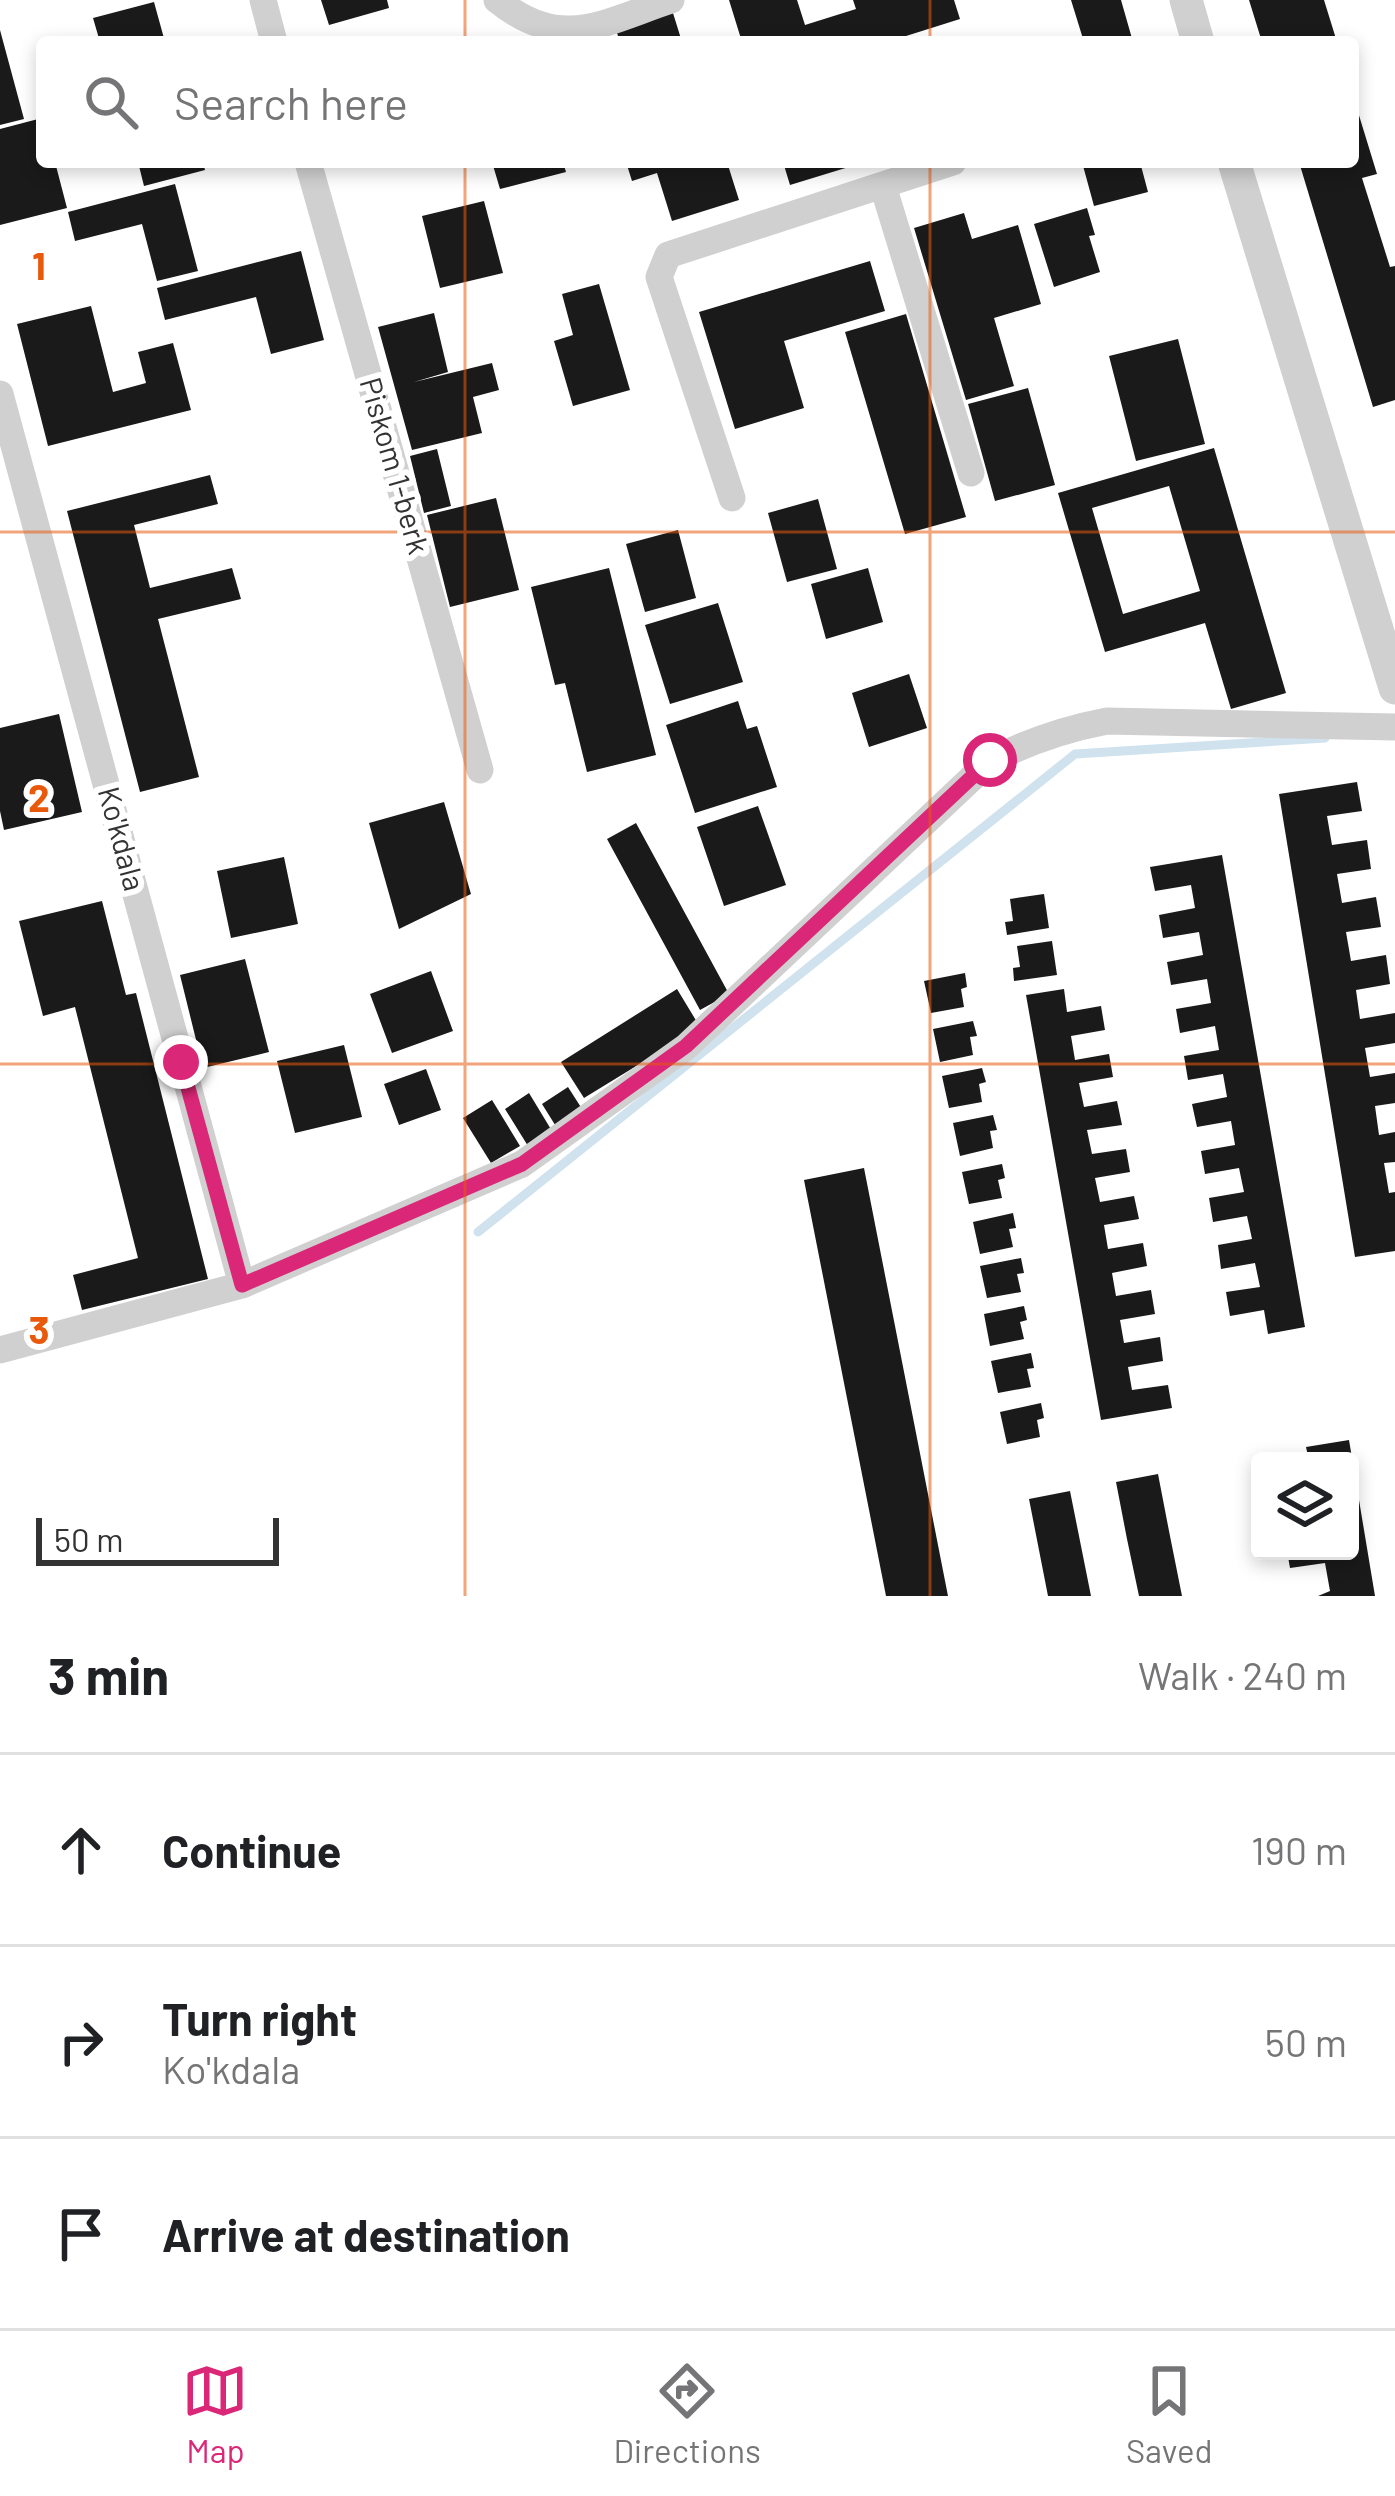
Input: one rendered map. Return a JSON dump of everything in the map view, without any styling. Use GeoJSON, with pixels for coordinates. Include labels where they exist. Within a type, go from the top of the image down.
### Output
{"type":"FeatureCollection","features":[{"type":"Feature","properties":{"kind":"street"},"geometry":{"type":"LineString","coordinates":[[262,0],[272,36]]}},
{"type":"Feature","properties":{"kind":"street"},"geometry":{"type":"LineString","coordinates":[[496,0],[526,22],[571,33],[671,0]]}},
{"type":"Feature","properties":{"kind":"street"},"geometry":{"type":"LineString","coordinates":[[1186,0],[1196,36]]}},
{"type":"Feature","properties":{"kind":"street","name":"Piskom 1-berk"},"geometry":{"type":"LineString","coordinates":[[310,168],[480,770]]}},
{"type":"Feature","properties":{"kind":"street"},"geometry":{"type":"LineString","coordinates":[[732,498],[659,277],[668,255],[935,168]]}},
{"type":"Feature","properties":{"kind":"street"},"geometry":{"type":"LineString","coordinates":[[1236,168],[1395,688]]}},
{"type":"Feature","properties":{"kind":"street"},"geometry":{"type":"LineString","coordinates":[[883,185],[971,473]]}},
{"type":"Feature","properties":{"kind":"street","name":"Ko'kdala"},"geometry":{"type":"LineString","coordinates":[[0,394],[242,1285]]}},
{"type":"Feature","properties":{"kind":"street"},"geometry":{"type":"LineString","coordinates":[[0,1350],[242,1285],[522,1164],[686,1046],[990,760],[1024,743],[1106,721],[1395,727]]}},
{"type":"Feature","properties":{"kind":"building"},"geometry":{"type":"Polygon","coordinates":[[[321,0],[387,0],[389,8],[329,25],[321,0]]]}},
{"type":"Feature","properties":{"kind":"building"},"geometry":{"type":"Polygon","coordinates":[[[729,0],[797,0],[805,25],[856,9],[853,0],[954,0],[960,19],[906,36],[740,36],[729,0]]]}},
{"type":"Feature","properties":{"kind":"building"},"geometry":{"type":"Polygon","coordinates":[[[1071,0],[1121,0],[1131,36],[1082,36],[1071,0]]]}},
{"type":"Feature","properties":{"kind":"building"},"geometry":{"type":"Polygon","coordinates":[[[1249,0],[1324,0],[1335,36],[1260,36],[1249,0]]]}},
{"type":"Feature","properties":{"kind":"building"},"geometry":{"type":"Polygon","coordinates":[[[154,2],[163,36],[98,36],[93,18],[154,2]]]}},
{"type":"Feature","properties":{"kind":"building"},"geometry":{"type":"Polygon","coordinates":[[[673,13],[680,36],[618,36],[616,30],[673,13]]]}},
{"type":"Feature","properties":{"kind":"building"},"geometry":{"type":"Polygon","coordinates":[[[0,30],[24,119],[0,125],[0,30]]]}},
{"type":"Feature","properties":{"kind":"building"},"geometry":{"type":"Polygon","coordinates":[[[1359,115],[1377,174],[1362,178],[1390,267],[1395,266],[1395,400],[1373,407],[1301,168],[1359,168],[1359,115]]]}},
{"type":"Feature","properties":{"kind":"building"},"geometry":{"type":"Polygon","coordinates":[[[36,120],[36,168],[57,168],[67,208],[0,225],[0,129],[36,120]]]}},
{"type":"Feature","properties":{"kind":"building"},"geometry":{"type":"Polygon","coordinates":[[[140,168],[204,168],[205,170],[144,186],[140,168]]]}},
{"type":"Feature","properties":{"kind":"building"},"geometry":{"type":"Polygon","coordinates":[[[494,168],[565,168],[566,172],[500,189],[494,168]]]}},
{"type":"Feature","properties":{"kind":"building"},"geometry":{"type":"Polygon","coordinates":[[[628,168],[729,168],[739,200],[672,221],[657,173],[632,181],[628,168]]]}},
{"type":"Feature","properties":{"kind":"building"},"geometry":{"type":"Polygon","coordinates":[[[785,168],[845,168],[790,185],[785,168]]]}},
{"type":"Feature","properties":{"kind":"building"},"geometry":{"type":"Polygon","coordinates":[[[1084,168],[1142,168],[1148,192],[1094,206],[1084,168]]]}},
{"type":"Feature","properties":{"kind":"building"},"geometry":{"type":"Polygon","coordinates":[[[175,184],[198,271],[157,281],[142,224],[75,241],[68,212],[175,184]]]}},
{"type":"Feature","properties":{"kind":"building"},"geometry":{"type":"Polygon","coordinates":[[[484,201],[503,273],[440,288],[422,216],[484,201]]]}},
{"type":"Feature","properties":{"kind":"building"},"geometry":{"type":"Polygon","coordinates":[[[1087,208],[1095,235],[1089,236],[1100,272],[1054,287],[1034,224],[1087,208]]]}},
{"type":"Feature","properties":{"kind":"building"},"geometry":{"type":"Polygon","coordinates":[[[964,213],[972,239],[1018,225],[1041,304],[994,318],[1014,386],[966,400],[914,228],[964,213]]]}},
{"type":"Feature","properties":{"kind":"building"},"geometry":{"type":"Polygon","coordinates":[[[301,251],[324,340],[271,354],[256,297],[165,320],[157,288],[301,251]]]}},
{"type":"Feature","properties":{"kind":"building"},"geometry":{"type":"Polygon","coordinates":[[[870,261],[885,311],[784,341],[804,408],[735,429],[699,312],[870,261]]]}},
{"type":"Feature","properties":{"kind":"building"},"geometry":{"type":"Polygon","coordinates":[[[599,284],[630,390],[573,406],[554,341],[573,335],[562,294],[599,284]]]}},
{"type":"Feature","properties":{"kind":"building"},"geometry":{"type":"Polygon","coordinates":[[[91,306],[113,392],[146,383],[138,352],[173,343],[191,410],[48,446],[17,324],[91,306]]]}},
{"type":"Feature","properties":{"kind":"building"},"geometry":{"type":"Polygon","coordinates":[[[434,313],[448,372],[414,382],[492,363],[499,390],[473,397],[482,433],[412,450],[378,327],[434,313]]]}},
{"type":"Feature","properties":{"kind":"building"},"geometry":{"type":"Polygon","coordinates":[[[906,314],[966,517],[905,534],[845,332],[906,314]]]}},
{"type":"Feature","properties":{"kind":"building"},"geometry":{"type":"Polygon","coordinates":[[[1178,339],[1205,444],[1136,461],[1109,356],[1178,339]]]}},
{"type":"Feature","properties":{"kind":"building"},"geometry":{"type":"Polygon","coordinates":[[[1028,388],[1055,485],[995,501],[968,404],[1028,388]]]}},
{"type":"Feature","properties":{"kind":"building"},"geometry":{"type":"Polygon","coordinates":[[[1214,448],[1286,693],[1231,709],[1205,623],[1105,652],[1058,493],[1214,448]],[[1169,486],[1092,508],[1123,614],[1200,591],[1169,486]]]}},
{"type":"Feature","properties":{"kind":"building"},"geometry":{"type":"Polygon","coordinates":[[[437,449],[451,506],[424,513],[410,456],[437,449]]]}},
{"type":"Feature","properties":{"kind":"building"},"geometry":{"type":"Polygon","coordinates":[[[210,475],[218,504],[134,525],[150,588],[232,568],[241,599],[158,619],[199,777],[140,792],[67,511],[210,475]]]}},
{"type":"Feature","properties":{"kind":"building"},"geometry":{"type":"Polygon","coordinates":[[[496,498],[519,590],[450,607],[427,515],[496,498]]]}},
{"type":"Feature","properties":{"kind":"building"},"geometry":{"type":"Polygon","coordinates":[[[818,499],[837,569],[787,582],[768,513],[818,499]]]}},
{"type":"Feature","properties":{"kind":"building"},"geometry":{"type":"Polygon","coordinates":[[[678,530],[696,598],[645,612],[626,544],[678,530]]]}},
{"type":"Feature","properties":{"kind":"building"},"geometry":{"type":"Polygon","coordinates":[[[609,568],[656,755],[587,772],[565,683],[555,685],[531,587],[609,568]]]}},
{"type":"Feature","properties":{"kind":"building"},"geometry":{"type":"Polygon","coordinates":[[[868,568],[883,622],[826,639],[811,584],[868,568]]]}},
{"type":"Feature","properties":{"kind":"building"},"geometry":{"type":"Polygon","coordinates":[[[718,603],[743,682],[670,704],[645,625],[718,603]]]}},
{"type":"Feature","properties":{"kind":"building"},"geometry":{"type":"Polygon","coordinates":[[[909,674],[927,728],[869,747],[852,693],[909,674]]]}},
{"type":"Feature","properties":{"kind":"building"},"geometry":{"type":"Polygon","coordinates":[[[738,701],[747,729],[757,726],[777,787],[695,813],[666,725],[738,701]]]}},
{"type":"Feature","properties":{"kind":"building"},"geometry":{"type":"Polygon","coordinates":[[[59,714],[82,812],[4,830],[0,728],[59,714]]]}},
{"type":"Feature","properties":{"kind":"building"},"geometry":{"type":"Polygon","coordinates":[[[1357,782],[1362,811],[1327,816],[1332,845],[1367,840],[1371,869],[1337,874],[1342,903],[1376,897],[1381,927],[1346,932],[1351,961],[1386,955],[1390,984],[1356,990],[1360,1019],[1395,1013],[1395,1043],[1365,1048],[1370,1077],[1395,1073],[1395,1103],[1375,1106],[1379,1135],[1395,1132],[1395,1162],[1384,1163],[1389,1193],[1395,1192],[1395,1251],[1355,1257],[1279,794],[1357,782]]]}},
{"type":"Feature","properties":{"kind":"building"},"geometry":{"type":"Polygon","coordinates":[[[444,802],[471,894],[399,929],[369,823],[444,802]]]}},
{"type":"Feature","properties":{"kind":"building"},"geometry":{"type":"Polygon","coordinates":[[[758,806],[786,885],[724,906],[697,827],[758,806]]]}},
{"type":"Feature","properties":{"kind":"building"},"geometry":{"type":"Polygon","coordinates":[[[636,823],[729,994],[700,1010],[607,839],[636,823]]]}},
{"type":"Feature","properties":{"kind":"building"},"geometry":{"type":"Polygon","coordinates":[[[1222,855],[1305,1327],[1268,1334],[1264,1310],[1230,1316],[1226,1292],[1260,1287],[1255,1263],[1221,1269],[1218,1245],[1252,1239],[1247,1216],[1213,1222],[1209,1198],[1244,1192],[1239,1168],[1205,1174],[1201,1151],[1235,1145],[1231,1121],[1197,1127],[1192,1104],[1227,1097],[1223,1074],[1188,1080],[1184,1056],[1219,1050],[1215,1026],[1180,1033],[1176,1009],[1211,1003],[1207,979],[1171,985],[1167,962],[1203,955],[1199,932],[1163,938],[1159,915],[1195,908],[1191,885],[1155,891],[1150,867],[1222,855]]]}},
{"type":"Feature","properties":{"kind":"building"},"geometry":{"type":"Polygon","coordinates":[[[284,857],[298,924],[231,938],[217,871],[284,857]]]}},
{"type":"Feature","properties":{"kind":"building"},"geometry":{"type":"Polygon","coordinates":[[[1044,894],[1049,928],[1007,935],[1005,922],[1013,921],[1010,899],[1044,894]]]}},
{"type":"Feature","properties":{"kind":"building"},"geometry":{"type":"Polygon","coordinates":[[[102,901],[126,995],[136,993],[208,1279],[82,1310],[73,1275],[138,1258],[75,1007],[43,1016],[19,921],[102,901]]]}},
{"type":"Feature","properties":{"kind":"building"},"geometry":{"type":"Polygon","coordinates":[[[1052,941],[1057,975],[1014,981],[1013,968],[1020,967],[1017,946],[1052,941]]]}},
{"type":"Feature","properties":{"kind":"building"},"geometry":{"type":"Polygon","coordinates":[[[245,959],[269,1052],[203,1068],[180,975],[245,959]]]}},
{"type":"Feature","properties":{"kind":"building"},"geometry":{"type":"Polygon","coordinates":[[[431,971],[453,1031],[392,1053],[370,994],[431,971]]]}},
{"type":"Feature","properties":{"kind":"building"},"geometry":{"type":"Polygon","coordinates":[[[965,973],[964,1007],[931,1013],[924,981],[965,973]]]}},
{"type":"Feature","properties":{"kind":"building"},"geometry":{"type":"Polygon","coordinates":[[[677,989],[700,1027],[584,1098],[561,1062],[677,989]]]}},
{"type":"Feature","properties":{"kind":"building"},"geometry":{"type":"Polygon","coordinates":[[[1064,989],[1067,1012],[1101,1006],[1105,1030],[1071,1036],[1075,1060],[1109,1054],[1113,1077],[1079,1083],[1084,1107],[1117,1101],[1122,1125],[1087,1130],[1092,1154],[1126,1149],[1130,1172],[1095,1178],[1100,1202],[1134,1196],[1139,1219],[1104,1225],[1108,1249],[1143,1243],[1147,1266],[1112,1273],[1116,1296],[1151,1290],[1155,1314],[1120,1320],[1124,1343],[1160,1337],[1163,1361],[1128,1367],[1132,1390],[1168,1385],[1172,1408],[1101,1420],[1026,995],[1064,989]]]}},
{"type":"Feature","properties":{"kind":"building"},"geometry":{"type":"Polygon","coordinates":[[[973,1021],[977,1036],[970,1037],[973,1055],[940,1062],[933,1029],[973,1021]]]}},
{"type":"Feature","properties":{"kind":"building"},"geometry":{"type":"Polygon","coordinates":[[[344,1045],[362,1117],[295,1133],[277,1061],[344,1045]]]}},
{"type":"Feature","properties":{"kind":"building"},"geometry":{"type":"Polygon","coordinates":[[[982,1068],[986,1082],[979,1084],[982,1102],[949,1108],[942,1076],[982,1068]]]}},
{"type":"Feature","properties":{"kind":"building"},"geometry":{"type":"Polygon","coordinates":[[[426,1069],[441,1110],[399,1125],[384,1084],[426,1069]]]}},
{"type":"Feature","properties":{"kind":"building"},"geometry":{"type":"Polygon","coordinates":[[[568,1087],[584,1112],[557,1128],[542,1104],[568,1087]]]}},
{"type":"Feature","properties":{"kind":"building"},"geometry":{"type":"Polygon","coordinates":[[[529,1093],[552,1131],[528,1146],[505,1109],[529,1093]]]}},
{"type":"Feature","properties":{"kind":"building"},"geometry":{"type":"Polygon","coordinates":[[[492,1100],[520,1146],[491,1163],[463,1118],[492,1100]]]}},
{"type":"Feature","properties":{"kind":"building"},"geometry":{"type":"Polygon","coordinates":[[[993,1115],[997,1130],[990,1131],[993,1148],[960,1156],[953,1123],[993,1115]]]}},
{"type":"Feature","properties":{"kind":"building"},"geometry":{"type":"Polygon","coordinates":[[[1002,1164],[1005,1178],[998,1180],[1002,1198],[969,1204],[962,1172],[1002,1164]]]}},
{"type":"Feature","properties":{"kind":"building"},"geometry":{"type":"Polygon","coordinates":[[[864,1168],[948,1596],[886,1596],[804,1180],[864,1168]]]}},
{"type":"Feature","properties":{"kind":"building"},"geometry":{"type":"Polygon","coordinates":[[[1013,1213],[1016,1228],[1009,1229],[1013,1247],[980,1254],[973,1222],[1013,1213]]]}},
{"type":"Feature","properties":{"kind":"building"},"geometry":{"type":"Polygon","coordinates":[[[1021,1258],[1024,1273],[1017,1274],[1021,1292],[987,1298],[980,1266],[1021,1258]]]}},
{"type":"Feature","properties":{"kind":"building"},"geometry":{"type":"Polygon","coordinates":[[[1024,1306],[1027,1320],[1020,1322],[1024,1339],[990,1346],[984,1314],[1024,1306]]]}},
{"type":"Feature","properties":{"kind":"building"},"geometry":{"type":"Polygon","coordinates":[[[1031,1353],[1034,1368],[1027,1369],[1031,1387],[998,1393],[991,1361],[1031,1353]]]}},
{"type":"Feature","properties":{"kind":"building"},"geometry":{"type":"Polygon","coordinates":[[[1041,1403],[1040,1437],[1007,1444],[1000,1412],[1041,1403]]]}},
{"type":"Feature","properties":{"kind":"building"},"geometry":{"type":"Polygon","coordinates":[[[1349,1440],[1351,1452],[1307,1452],[1306,1447],[1349,1440]]]}},
{"type":"Feature","properties":{"kind":"building"},"geometry":{"type":"Polygon","coordinates":[[[1158,1474],[1182,1596],[1139,1596],[1127,1539],[1116,1482],[1158,1474]]]}},
{"type":"Feature","properties":{"kind":"building"},"geometry":{"type":"Polygon","coordinates":[[[1070,1491],[1091,1596],[1048,1596],[1029,1499],[1070,1491]]]}},
{"type":"Feature","properties":{"kind":"building"},"geometry":{"type":"Polygon","coordinates":[[[1359,1500],[1375,1596],[1318,1596],[1330,1591],[1325,1563],[1290,1568],[1289,1560],[1359,1560],[1359,1500]]]}},
{"type":"Feature","properties":{"kind":"waterway"},"geometry":{"type":"LineString","coordinates":[[478,1232],[1075,754],[1325,738]]}},
{"type":"Feature","properties":{"kind":"route"},"geometry":{"type":"LineString","coordinates":[[181,1062],[242,1285],[522,1164],[686,1046],[990,760]]}}]}
